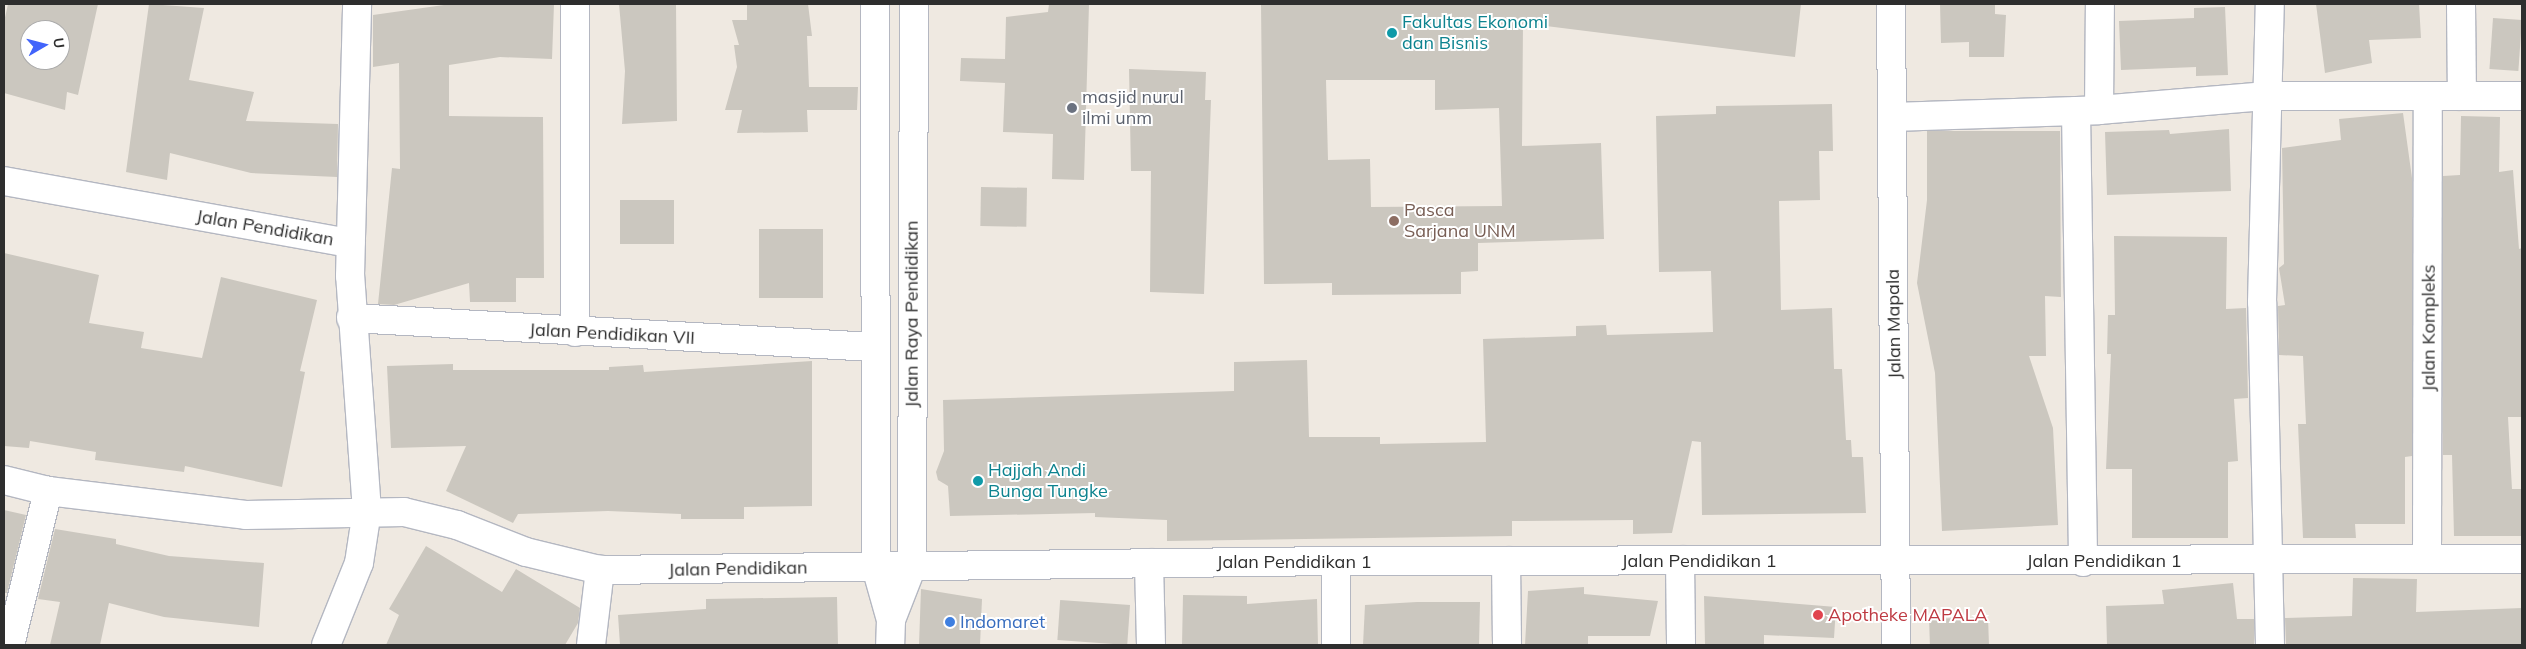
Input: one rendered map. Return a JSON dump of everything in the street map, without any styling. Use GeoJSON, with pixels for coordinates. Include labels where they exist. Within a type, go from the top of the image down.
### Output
{"type":"FeatureCollection","features":[{"type":"Feature","properties":{"kind":"street"},"geometry":{"type":"LineString","coordinates":[[350,243],[357,4]]}},
{"type":"Feature","properties":{"kind":"street"},"geometry":{"type":"LineString","coordinates":[[575,4],[575,332]]}},
{"type":"Feature","properties":{"kind":"street","name":"Jalan Raya Pendidikan"},"geometry":{"type":"LineString","coordinates":[[875,4],[873,347],[876,567],[890,633]]}},
{"type":"Feature","properties":{"kind":"street","name":"Jalan Raya Pendidikan"},"geometry":{"type":"LineString","coordinates":[[890,633],[912,566],[914,4]]}},
{"type":"Feature","properties":{"kind":"street","name":"Jalan Mapala"},"geometry":{"type":"LineString","coordinates":[[1891,4],[1896,645]]}},
{"type":"Feature","properties":{"kind":"street"},"geometry":{"type":"LineString","coordinates":[[2083,562],[2087,110],[2100,4]]}},
{"type":"Feature","properties":{"kind":"street"},"geometry":{"type":"LineString","coordinates":[[2270,4],[2262,302],[2270,645]]}},
{"type":"Feature","properties":{"kind":"street"},"geometry":{"type":"LineString","coordinates":[[2461,4],[2462,96]]}},
{"type":"Feature","properties":{"kind":"street"},"geometry":{"type":"LineString","coordinates":[[1892,117],[2087,110],[2267,96],[2522,96]]}},
{"type":"Feature","properties":{"kind":"street","name":"Jalan Kompleks"},"geometry":{"type":"LineString","coordinates":[[2427,560],[2428,97]]}},
{"type":"Feature","properties":{"kind":"street","name":"Jalan Pendidikan"},"geometry":{"type":"LineString","coordinates":[[4,181],[350,243],[351,318],[367,511],[359,564],[326,645]]}},
{"type":"Feature","properties":{"kind":"street","name":"Jalan Pendidikan VII"},"geometry":{"type":"LineString","coordinates":[[351,318],[575,332],[873,347]]}},
{"type":"Feature","properties":{"kind":"street","name":"Jalan Pendidikan"},"geometry":{"type":"LineString","coordinates":[[4,480],[48,491],[246,515],[367,511],[429,516],[526,552],[600,570],[876,567]]}},
{"type":"Feature","properties":{"kind":"street"},"geometry":{"type":"LineString","coordinates":[[10,645],[48,491]]}},
{"type":"Feature","properties":{"kind":"street","name":"Jalan Pendidikan 1"},"geometry":{"type":"LineString","coordinates":[[876,567],[1336,561],[2083,562],[2522,559]]}},
{"type":"Feature","properties":{"kind":"street"},"geometry":{"type":"LineString","coordinates":[[1680,560],[1680,645]]}},
{"type":"Feature","properties":{"kind":"street"},"geometry":{"type":"LineString","coordinates":[[1336,561],[1336,645]]}},
{"type":"Feature","properties":{"kind":"street"},"geometry":{"type":"LineString","coordinates":[[1506,561],[1507,645]]}},
{"type":"Feature","properties":{"kind":"street"},"geometry":{"type":"LineString","coordinates":[[1150,563],[1151,645]]}},
{"type":"Feature","properties":{"kind":"street"},"geometry":{"type":"LineString","coordinates":[[591,645],[600,570]]}},
{"type":"Feature","properties":{"kind":"building"},"geometry":{"type":"Polygon","coordinates":[[[8,4],[98,4],[78,95],[67,92],[65,110],[4,93],[4,22],[8,4]]]}},
{"type":"Feature","properties":{"kind":"building"},"geometry":{"type":"Polygon","coordinates":[[[149,4],[204,8],[189,80],[254,92],[246,121],[338,124],[337,177],[251,173],[170,153],[167,180],[126,172],[149,4]]]}},
{"type":"Feature","properties":{"kind":"building"},"geometry":{"type":"Polygon","coordinates":[[[451,4],[554,4],[552,59],[500,57],[449,65],[449,116],[543,117],[544,278],[516,278],[516,302],[470,302],[469,283],[394,305],[378,304],[392,168],[400,169],[399,63],[373,67],[373,15],[451,4]]]}},
{"type":"Feature","properties":{"kind":"building"},"geometry":{"type":"Polygon","coordinates":[[[619,4],[676,4],[677,121],[622,124],[625,71],[619,4]]]}},
{"type":"Feature","properties":{"kind":"building"},"geometry":{"type":"Polygon","coordinates":[[[747,4],[808,4],[812,36],[807,36],[809,87],[858,87],[857,110],[807,110],[808,132],[737,133],[742,110],[725,110],[737,67],[734,45],[739,45],[732,20],[747,20],[747,4]]]}},
{"type":"Feature","properties":{"kind":"building","name":"masjid nurul ilmi unm"},"geometry":{"type":"Polygon","coordinates":[[[1049,4],[1089,4],[1084,180],[1052,179],[1053,134],[1003,132],[1005,83],[960,81],[961,58],[1005,59],[1006,17],[1048,12],[1049,4]]]}},
{"type":"Feature","properties":{"kind":"building"},"geometry":{"type":"Polygon","coordinates":[[[1261,4],[1801,4],[1795,57],[1523,23],[1522,146],[1601,143],[1604,239],[1478,243],[1478,271],[1461,272],[1461,294],[1332,295],[1332,283],[1264,284],[1261,4]],[[1326,80],[1328,160],[1370,159],[1371,207],[1502,206],[1499,108],[1435,110],[1435,80],[1326,80]]]}},
{"type":"Feature","properties":{"kind":"building"},"geometry":{"type":"Polygon","coordinates":[[[1940,4],[1995,4],[1995,14],[2006,15],[2004,57],[1969,57],[1969,42],[1941,43],[1940,4]]]}},
{"type":"Feature","properties":{"kind":"building"},"geometry":{"type":"Polygon","coordinates":[[[2316,4],[2419,4],[2421,38],[2369,40],[2372,63],[2325,73],[2316,4]]]}},
{"type":"Feature","properties":{"kind":"building"},"geometry":{"type":"Polygon","coordinates":[[[2225,7],[2228,75],[2196,76],[2196,67],[2121,70],[2119,21],[2194,18],[2194,8],[2225,7]]]}},
{"type":"Feature","properties":{"kind":"building"},"geometry":{"type":"Polygon","coordinates":[[[2493,18],[2522,20],[2518,71],[2489,69],[2493,18]]]}},
{"type":"Feature","properties":{"kind":"building"},"geometry":{"type":"Polygon","coordinates":[[[1129,69],[1206,72],[1205,100],[1211,100],[1204,294],[1150,292],[1151,171],[1131,171],[1129,69]]]}},
{"type":"Feature","properties":{"kind":"building"},"geometry":{"type":"Polygon","coordinates":[[[1832,104],[1833,151],[1819,151],[1820,200],[1779,201],[1781,310],[1832,308],[1834,369],[1842,369],[1846,440],[1851,440],[1852,457],[1863,457],[1866,513],[1702,515],[1701,442],[1692,441],[1672,533],[1633,534],[1633,520],[1512,521],[1512,536],[1167,541],[1167,520],[1095,517],[1095,513],[950,516],[948,486],[938,480],[936,472],[944,451],[943,400],[1234,391],[1234,362],[1307,360],[1309,437],[1380,437],[1380,444],[1486,442],[1483,339],[1576,336],[1576,326],[1606,325],[1607,335],[1713,332],[1711,271],[1659,272],[1656,116],[1716,114],[1716,106],[1832,104]]]}},
{"type":"Feature","properties":{"kind":"building"},"geometry":{"type":"Polygon","coordinates":[[[2403,113],[2412,178],[2412,456],[2405,457],[2405,524],[2355,524],[2356,538],[2303,538],[2298,424],[2306,424],[2303,356],[2279,355],[2278,306],[2285,305],[2279,268],[2284,264],[2282,148],[2341,140],[2339,119],[2403,113]]]}},
{"type":"Feature","properties":{"kind":"building"},"geometry":{"type":"Polygon","coordinates":[[[2461,116],[2500,117],[2499,172],[2513,170],[2519,249],[2522,248],[2522,417],[2508,417],[2512,489],[2522,489],[2522,536],[2454,536],[2452,455],[2443,455],[2443,176],[2460,175],[2461,116]]]}},
{"type":"Feature","properties":{"kind":"building"},"geometry":{"type":"Polygon","coordinates":[[[2229,129],[2231,191],[2107,195],[2105,132],[2169,130],[2170,134],[2229,129]]]}},
{"type":"Feature","properties":{"kind":"building"},"geometry":{"type":"Polygon","coordinates":[[[1927,131],[2060,131],[2061,297],[2045,296],[2046,356],[2029,356],[2053,428],[2058,525],[1942,531],[1935,373],[1917,283],[1927,200],[1927,131]]]}},
{"type":"Feature","properties":{"kind":"building"},"geometry":{"type":"Polygon","coordinates":[[[981,187],[1027,188],[1026,227],[980,226],[981,187]]]}},
{"type":"Feature","properties":{"kind":"building"},"geometry":{"type":"Polygon","coordinates":[[[620,200],[674,200],[674,244],[620,244],[620,200]]]}},
{"type":"Feature","properties":{"kind":"building"},"geometry":{"type":"Polygon","coordinates":[[[759,229],[823,229],[823,298],[759,298],[759,229]]]}},
{"type":"Feature","properties":{"kind":"building"},"geometry":{"type":"Polygon","coordinates":[[[2114,236],[2227,237],[2226,309],[2246,308],[2248,398],[2234,399],[2238,461],[2228,462],[2228,538],[2132,538],[2132,469],[2106,469],[2111,354],[2107,354],[2108,315],[2115,315],[2114,236]]]}},
{"type":"Feature","properties":{"kind":"building"},"geometry":{"type":"Polygon","coordinates":[[[4,253],[99,275],[89,323],[144,332],[141,348],[202,358],[221,277],[317,300],[300,371],[305,372],[282,487],[185,466],[184,472],[95,460],[96,452],[30,441],[29,448],[4,446],[4,253]]]}},
{"type":"Feature","properties":{"kind":"building"},"geometry":{"type":"Polygon","coordinates":[[[812,361],[812,506],[744,507],[744,519],[681,519],[681,514],[608,511],[518,514],[513,523],[446,491],[466,446],[391,448],[387,366],[453,364],[453,370],[609,370],[609,367],[643,365],[644,372],[812,361]]]}},
{"type":"Feature","properties":{"kind":"building"},"geometry":{"type":"Polygon","coordinates":[[[4,510],[26,515],[7,593],[4,593],[4,510]]]}},
{"type":"Feature","properties":{"kind":"building"},"geometry":{"type":"Polygon","coordinates":[[[55,529],[116,539],[116,544],[169,556],[264,563],[259,627],[164,617],[109,603],[100,645],[50,645],[60,602],[38,599],[55,529]]]}},
{"type":"Feature","properties":{"kind":"building"},"geometry":{"type":"Polygon","coordinates":[[[426,546],[502,592],[516,569],[580,608],[578,623],[565,645],[386,645],[399,615],[389,609],[426,546]]]}},
{"type":"Feature","properties":{"kind":"building"},"geometry":{"type":"Polygon","coordinates":[[[2353,578],[2417,579],[2416,612],[2522,608],[2522,645],[2286,645],[2285,618],[2352,616],[2353,578]]]}},
{"type":"Feature","properties":{"kind":"building"},"geometry":{"type":"Polygon","coordinates":[[[2233,583],[2237,619],[2254,619],[2254,645],[2107,645],[2106,606],[2164,604],[2162,590],[2233,583]]]}},
{"type":"Feature","properties":{"kind":"building"},"geometry":{"type":"Polygon","coordinates":[[[1584,587],[1584,594],[1658,601],[1650,636],[1588,636],[1588,645],[1525,645],[1528,591],[1584,587]]]}},
{"type":"Feature","properties":{"kind":"building","name":"Indomaret"},"geometry":{"type":"Polygon","coordinates":[[[921,589],[982,599],[980,645],[919,645],[921,589]]]}},
{"type":"Feature","properties":{"kind":"building"},"geometry":{"type":"Polygon","coordinates":[[[1183,595],[1247,596],[1247,604],[1317,599],[1318,645],[1182,645],[1183,595]]]}},
{"type":"Feature","properties":{"kind":"building"},"geometry":{"type":"Polygon","coordinates":[[[1704,596],[1836,607],[1834,638],[1764,635],[1764,645],[1705,645],[1704,596]]]}},
{"type":"Feature","properties":{"kind":"building"},"geometry":{"type":"Polygon","coordinates":[[[837,597],[838,645],[620,645],[618,615],[706,609],[706,599],[837,597]]]}},
{"type":"Feature","properties":{"kind":"building"},"geometry":{"type":"Polygon","coordinates":[[[1060,600],[1130,605],[1127,645],[1057,640],[1060,600]]]}},
{"type":"Feature","properties":{"kind":"building"},"geometry":{"type":"Polygon","coordinates":[[[1417,602],[1480,602],[1479,645],[1363,645],[1365,605],[1417,602]]]}},
{"type":"Feature","properties":{"kind":"building"},"geometry":{"type":"Polygon","coordinates":[[[1988,617],[1989,645],[1930,645],[1929,619],[1988,617]]]}},
{"type":"Feature","properties":{"kind":"place","name":"Fakultas Ekonomi dan Bisnis"},"geometry":{"type":"Point","coordinates":[1392,33]}},
{"type":"Feature","properties":{"kind":"place","name":"masjid nurul ilmi unm"},"geometry":{"type":"Point","coordinates":[1072,108]}},
{"type":"Feature","properties":{"kind":"place","name":"Pasca Sarjana UNM"},"geometry":{"type":"Point","coordinates":[1394,221]}},
{"type":"Feature","properties":{"kind":"place","name":"Hajjah Andi Bunga Tungke"},"geometry":{"type":"Point","coordinates":[978,481]}},
{"type":"Feature","properties":{"kind":"place","name":"Apotheke MAPALA"},"geometry":{"type":"Point","coordinates":[1818,615]}},
{"type":"Feature","properties":{"kind":"place","name":"Indomaret"},"geometry":{"type":"Point","coordinates":[950,622]}}]}
